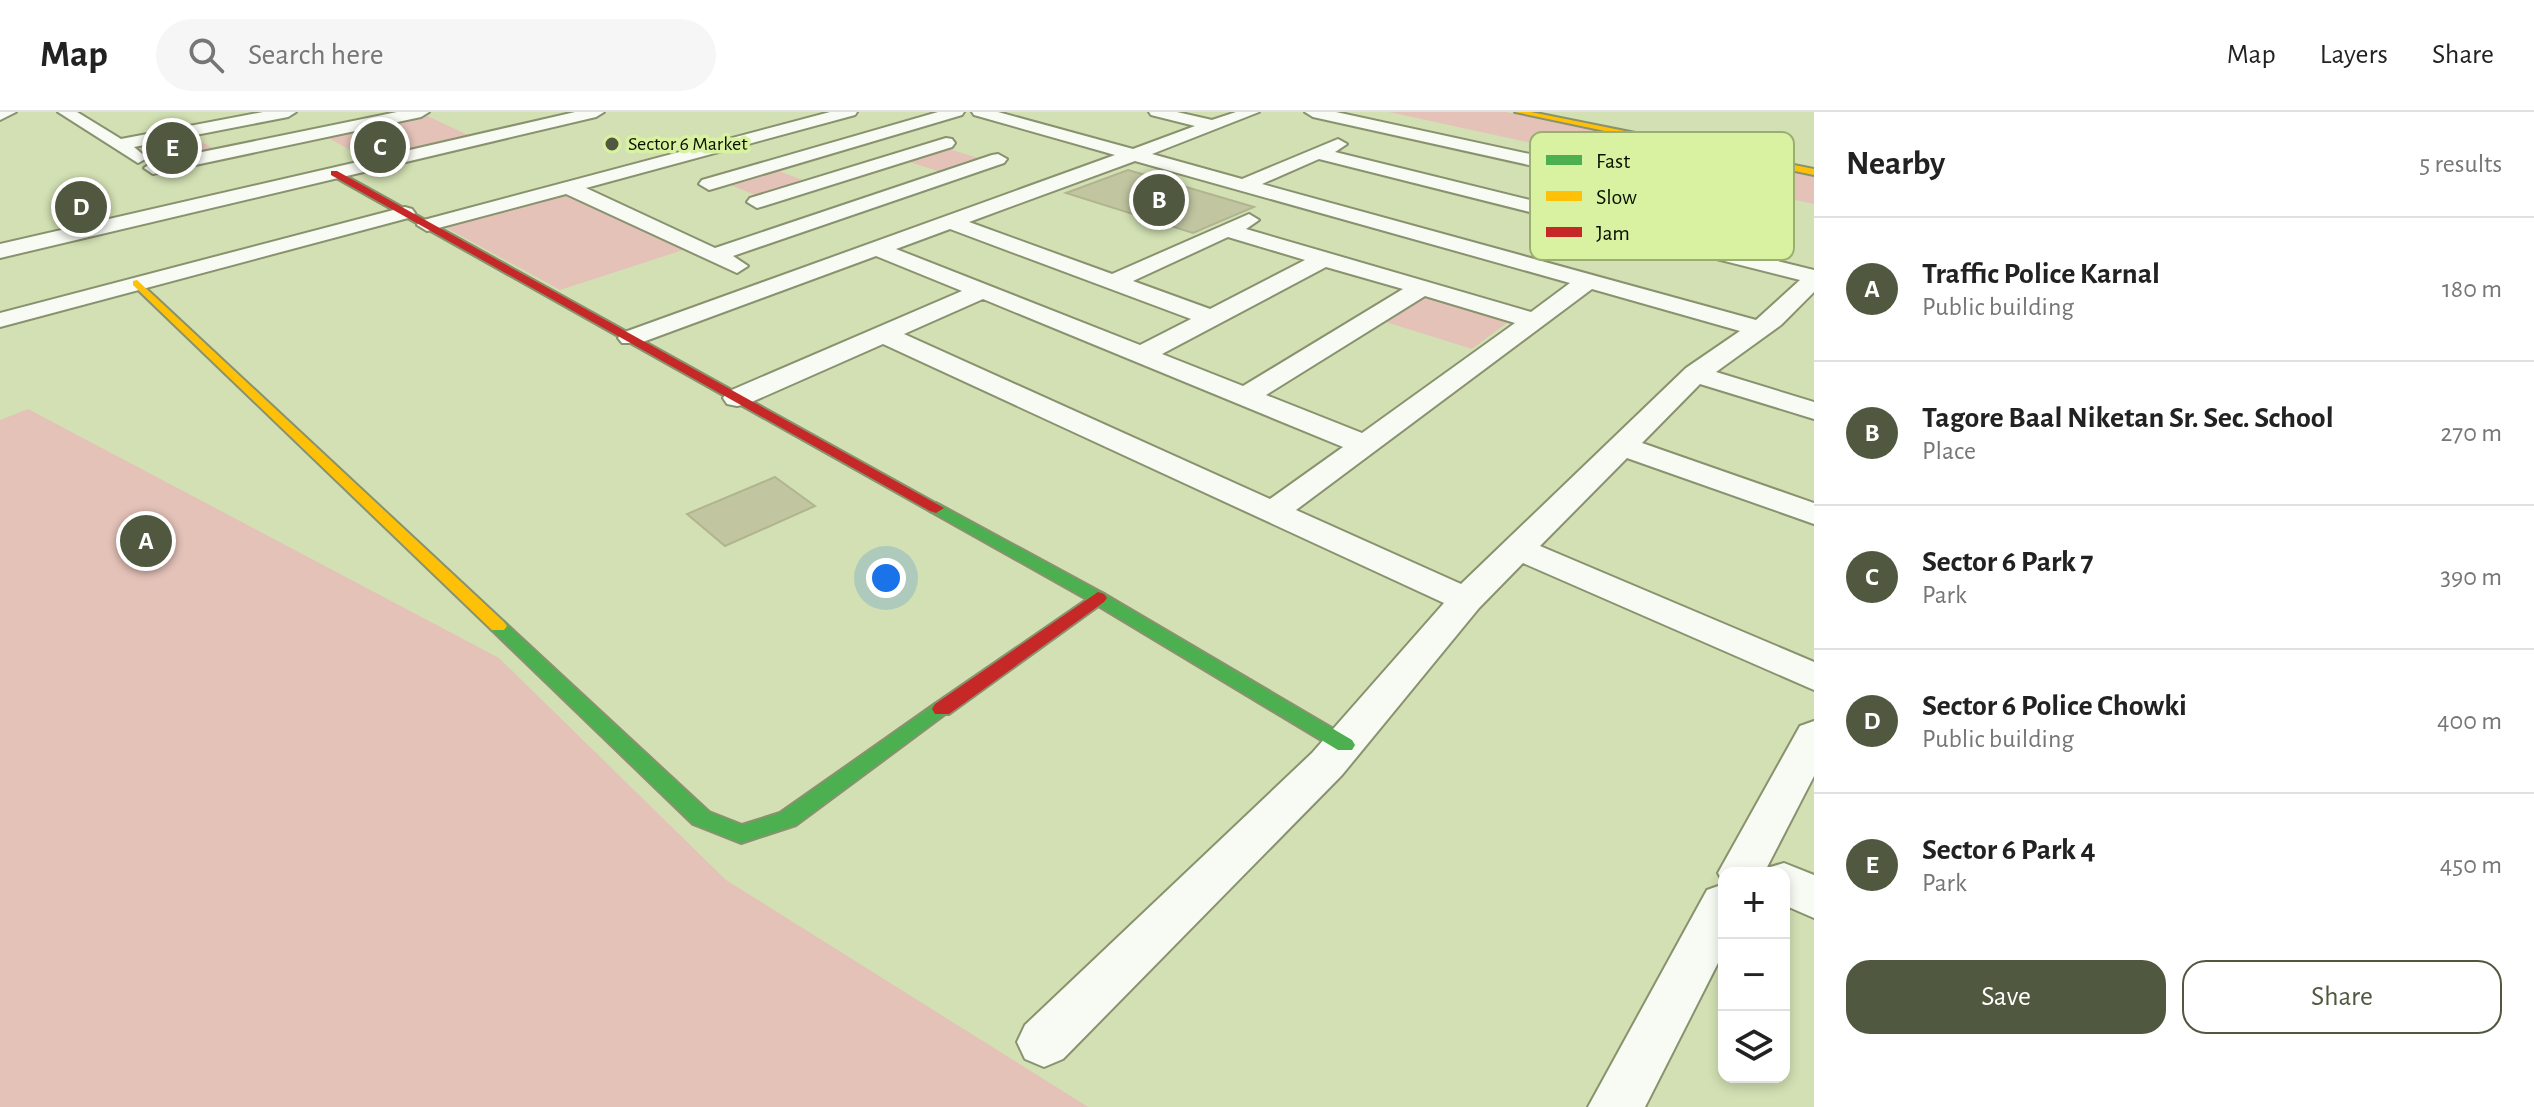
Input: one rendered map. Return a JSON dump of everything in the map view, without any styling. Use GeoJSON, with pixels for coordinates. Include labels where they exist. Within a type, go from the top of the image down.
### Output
{"type":"FeatureCollection","features":[{"type":"Feature","properties":{"kind":"street"},"geometry":{"type":"LineString","coordinates":[[0,115],[8,112]]}},
{"type":"Feature","properties":{"kind":"street"},"geometry":{"type":"LineString","coordinates":[[66,112],[203,203]]}},
{"type":"Feature","properties":{"kind":"street"},"geometry":{"type":"LineString","coordinates":[[101,133],[214,112]]}},
{"type":"Feature","properties":{"kind":"street"},"geometry":{"type":"LineString","coordinates":[[119,145],[288,112]]}},
{"type":"Feature","properties":{"kind":"street"},"geometry":{"type":"LineString","coordinates":[[153,168],[421,112]]}},
{"type":"Feature","properties":{"kind":"street"},"geometry":{"type":"LineString","coordinates":[[338,175],[596,112]]}},
{"type":"Feature","properties":{"kind":"street"},"geometry":{"type":"LineString","coordinates":[[0,251],[203,203],[621,112]]}},
{"type":"Feature","properties":{"kind":"street"},"geometry":{"type":"LineString","coordinates":[[427,225],[849,112]]}},
{"type":"Feature","properties":{"kind":"street"},"geometry":{"type":"LineString","coordinates":[[696,179],[956,112]]}},
{"type":"Feature","properties":{"kind":"street"},"geometry":{"type":"LineString","coordinates":[[980,112],[1760,329]]}},
{"type":"Feature","properties":{"kind":"street"},"geometry":{"type":"LineString","coordinates":[[1157,112],[1214,126]]}},
{"type":"Feature","properties":{"kind":"street"},"geometry":{"type":"LineString","coordinates":[[631,338],[1251,112]]}},
{"type":"Feature","properties":{"kind":"street"},"geometry":{"type":"LineString","coordinates":[[1313,112],[1530,160]]}},
{"type":"Feature","properties":{"kind":"street"},"geometry":{"type":"LineString","coordinates":[[1519,112],[1617,132]]}},
{"type":"Feature","properties":{"kind":"street"},"geometry":{"type":"LineString","coordinates":[[1556,112],[1655,132]]}},
{"type":"Feature","properties":{"kind":"street"},"geometry":{"type":"LineString","coordinates":[[1244,185],[1377,126]]}},
{"type":"Feature","properties":{"kind":"street"},"geometry":{"type":"LineString","coordinates":[[715,255],[1005,161],[898,129]]}},
{"type":"Feature","properties":{"kind":"street"},"geometry":{"type":"LineString","coordinates":[[757,202],[959,147]]}},
{"type":"Feature","properties":{"kind":"street"},"geometry":{"type":"LineString","coordinates":[[1318,153],[1530,206]]}},
{"type":"Feature","properties":{"kind":"street"},"geometry":{"type":"LineString","coordinates":[[1794,160],[1814,164]]}},
{"type":"Feature","properties":{"kind":"street"},"geometry":{"type":"LineString","coordinates":[[657,163],[810,223]]}},
{"type":"Feature","properties":{"kind":"street"},"geometry":{"type":"LineString","coordinates":[[1794,168],[1814,172]]}},
{"type":"Feature","properties":{"kind":"street"},"geometry":{"type":"LineString","coordinates":[[1039,172],[1067,180]]}},
{"type":"Feature","properties":{"kind":"street"},"geometry":{"type":"LineString","coordinates":[[338,175],[1098,598],[1345,745]]}},
{"type":"Feature","properties":{"kind":"street"},"geometry":{"type":"LineString","coordinates":[[568,187],[779,285]]}},
{"type":"Feature","properties":{"kind":"street"},"geometry":{"type":"LineString","coordinates":[[1112,282],[1295,199]]}},
{"type":"Feature","properties":{"kind":"street"},"geometry":{"type":"LineString","coordinates":[[0,320],[405,213]]}},
{"type":"Feature","properties":{"kind":"street"},"geometry":{"type":"LineString","coordinates":[[951,222],[1211,318]]}},
{"type":"Feature","properties":{"kind":"street"},"geometry":{"type":"LineString","coordinates":[[0,228],[63,236]]}},
{"type":"Feature","properties":{"kind":"street"},"geometry":{"type":"LineString","coordinates":[[1226,230],[1535,321]]}},
{"type":"Feature","properties":{"kind":"street"},"geometry":{"type":"LineString","coordinates":[[878,249],[1365,445]]}},
{"type":"Feature","properties":{"kind":"street"},"geometry":{"type":"LineString","coordinates":[[1141,355],[1324,259]]}},
{"type":"Feature","properties":{"kind":"street"},"geometry":{"type":"LineString","coordinates":[[1744,260],[1814,278]]}},
{"type":"Feature","properties":{"kind":"street"},"geometry":{"type":"LineString","coordinates":[[1044,1042],[1345,745],[1466,600],[1695,374],[1760,329],[1814,278]]}},
{"type":"Feature","properties":{"kind":"street"},"geometry":{"type":"LineString","coordinates":[[1274,511],[1590,280]]}},
{"type":"Feature","properties":{"kind":"street"},"geometry":{"type":"LineString","coordinates":[[137,283],[701,818],[741,834],[788,819],[1098,598]]}},
{"type":"Feature","properties":{"kind":"street"},"geometry":{"type":"LineString","coordinates":[[1244,397],[1422,288]]}},
{"type":"Feature","properties":{"kind":"street"},"geometry":{"type":"LineString","coordinates":[[737,398],[982,291]]}},
{"type":"Feature","properties":{"kind":"street"},"geometry":{"type":"LineString","coordinates":[[882,334],[1466,600]]}},
{"type":"Feature","properties":{"kind":"street"},"geometry":{"type":"LineString","coordinates":[[1695,374],[1814,411]]}},
{"type":"Feature","properties":{"kind":"street"},"geometry":{"type":"LineString","coordinates":[[1622,446],[1814,514]]}},
{"type":"Feature","properties":{"kind":"street"},"geometry":{"type":"LineString","coordinates":[[1519,549],[1814,677]]}},
{"type":"Feature","properties":{"kind":"street"},"geometry":{"type":"LineString","coordinates":[[1757,867],[1814,736]]}},
{"type":"Feature","properties":{"kind":"street"},"geometry":{"type":"LineString","coordinates":[[1790,891],[1814,898]]}},
{"type":"Feature","properties":{"kind":"street"},"geometry":{"type":"LineString","coordinates":[[1616,1107],[1718,936]]}},
{"type":"Feature","properties":{"kind":"shaded area"},"geometry":{"type":"Polygon","coordinates":[[[1389,112],[1506,112],[1604,132],[1530,132],[1530,143],[1389,112]]]}},
{"type":"Feature","properties":{"kind":"shaded area"},"geometry":{"type":"Polygon","coordinates":[[[423,114],[468,135],[365,158],[323,135],[423,114]]]}},
{"type":"Feature","properties":{"kind":"shaded area"},"geometry":{"type":"Polygon","coordinates":[[[184,133],[219,151],[155,166],[126,145],[184,133]]]}},
{"type":"Feature","properties":{"kind":"shaded area"},"geometry":{"type":"Polygon","coordinates":[[[943,147],[981,159],[941,172],[903,160],[943,147]]]}},
{"type":"Feature","properties":{"kind":"shaded area"},"geometry":{"type":"Polygon","coordinates":[[[774,169],[807,182],[758,196],[725,183],[774,169]]]}},
{"type":"Feature","properties":{"kind":"shaded area"},"geometry":{"type":"Polygon","coordinates":[[[1794,171],[1814,175],[1814,204],[1794,200],[1794,171]]]}},
{"type":"Feature","properties":{"kind":"shaded area"},"geometry":{"type":"Polygon","coordinates":[[[562,192],[686,249],[560,290],[441,225],[562,192]]]}},
{"type":"Feature","properties":{"kind":"shaded area"},"geometry":{"type":"Polygon","coordinates":[[[1425,297],[1508,322],[1472,349],[1386,322],[1425,297]]]}},
{"type":"Feature","properties":{"kind":"shaded area"},"geometry":{"type":"Polygon","coordinates":[[[28,409],[499,658],[726,880],[1088,1107],[0,1107],[0,420],[28,409]]]}},
{"type":"Feature","properties":{"kind":"building"},"geometry":{"type":"Polygon","coordinates":[[[1128,170],[1254,207],[1193,233],[1066,193],[1128,170]]]}},
{"type":"Feature","properties":{"kind":"building"},"geometry":{"type":"Polygon","coordinates":[[[775,477],[815,506],[725,546],[687,514],[775,477]]]}},
{"type":"Feature","properties":{"kind":"traffic: fast"},"geometry":{"type":"LineString","coordinates":[[936,508],[1098,598],[1345,745]]}},
{"type":"Feature","properties":{"kind":"traffic: fast"},"geometry":{"type":"LineString","coordinates":[[498,626],[701,818],[741,834],[788,819],[942,709]]}},
{"type":"Feature","properties":{"kind":"traffic: slow"},"geometry":{"type":"LineString","coordinates":[[1519,112],[1617,132]]}},
{"type":"Feature","properties":{"kind":"traffic: slow"},"geometry":{"type":"LineString","coordinates":[[1794,168],[1814,172]]}},
{"type":"Feature","properties":{"kind":"traffic: slow"},"geometry":{"type":"LineString","coordinates":[[137,283],[498,626]]}},
{"type":"Feature","properties":{"kind":"traffic: jam"},"geometry":{"type":"LineString","coordinates":[[334,173],[936,508]]}},
{"type":"Feature","properties":{"kind":"traffic: jam"},"geometry":{"type":"LineString","coordinates":[[942,709],[1098,598]]}},
{"type":"Feature","properties":{"kind":"place","name":"Sector 6 Market"},"geometry":{"type":"Point","coordinates":[612,144]}},
{"type":"Feature","properties":{"kind":"place","name":"Sector 6 Park 7"},"geometry":{"type":"Point","coordinates":[380,147]}},
{"type":"Feature","properties":{"kind":"place","name":"Sector 6 Park 4"},"geometry":{"type":"Point","coordinates":[172,148]}},
{"type":"Feature","properties":{"kind":"place","name":"Tagore Baal Niketan Sr. Sec. School"},"geometry":{"type":"Point","coordinates":[1159,200]}},
{"type":"Feature","properties":{"kind":"place","name":"Sector 6 Police Chowki"},"geometry":{"type":"Point","coordinates":[81,207]}},
{"type":"Feature","properties":{"kind":"place","name":"Traffic Police Karnal"},"geometry":{"type":"Point","coordinates":[146,541]}}]}
